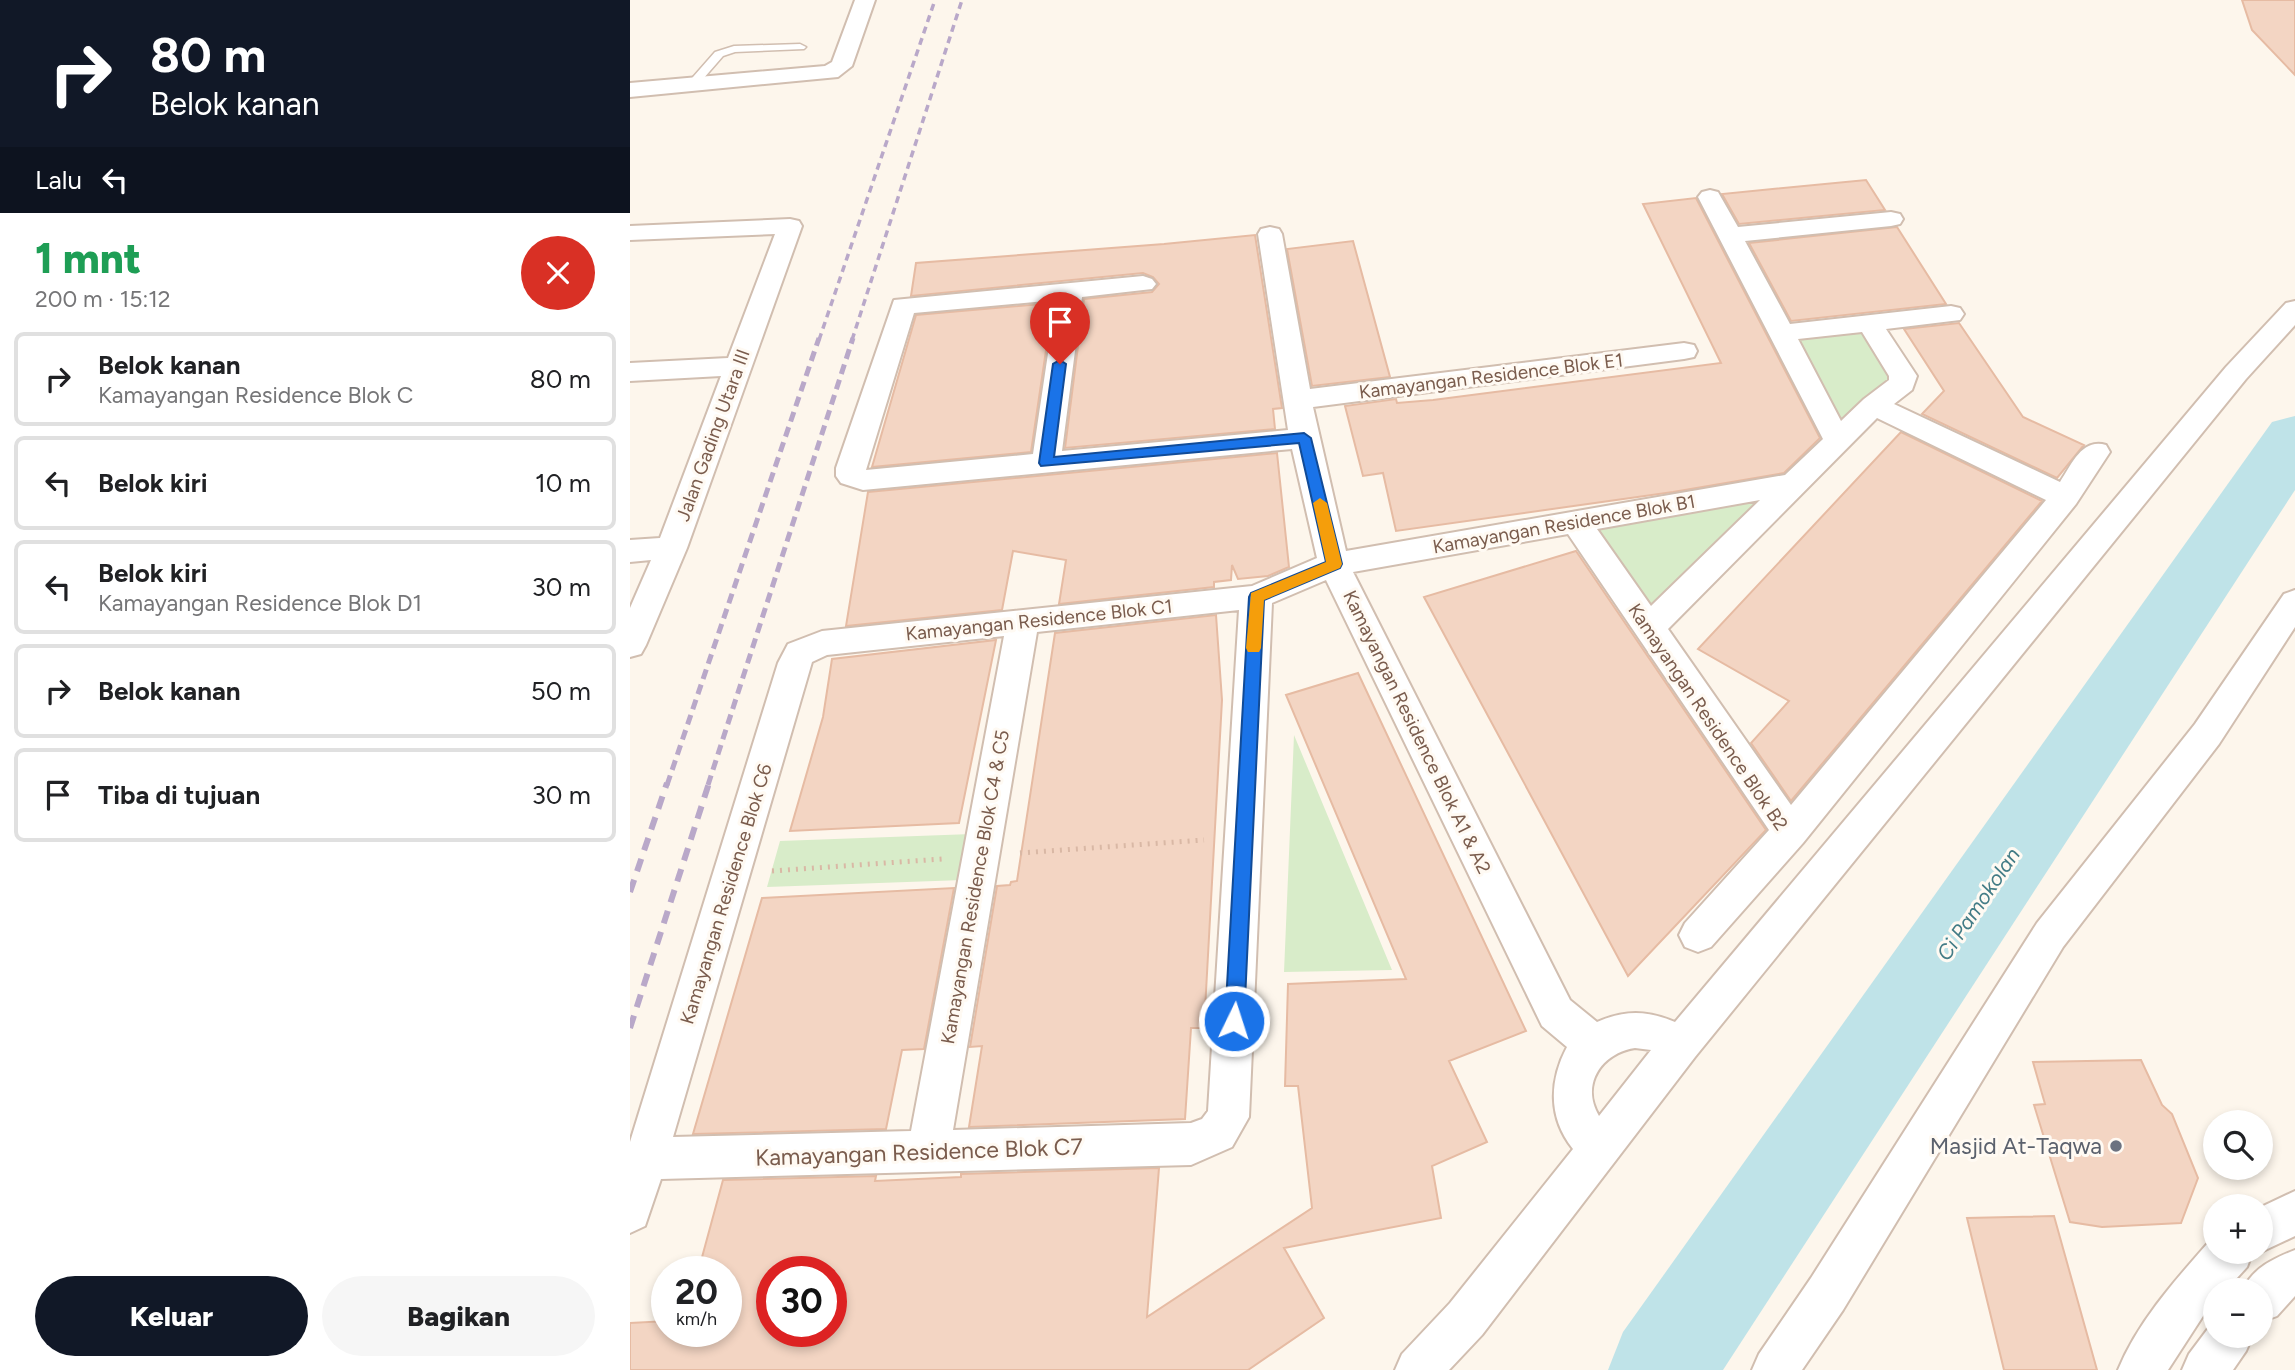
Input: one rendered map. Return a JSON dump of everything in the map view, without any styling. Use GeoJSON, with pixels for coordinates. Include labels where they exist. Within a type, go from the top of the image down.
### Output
{"type":"FeatureCollection","features":[{"type":"Feature","properties":{"kind":"street"},"geometry":{"type":"LineString","coordinates":[[630,90],[818,75],[835,70],[841,66],[865,0]]}},
{"type":"Feature","properties":{"kind":"street"},"geometry":{"type":"LineString","coordinates":[[1710,197],[1839,441]]}},
{"type":"Feature","properties":{"kind":"street"},"geometry":{"type":"LineString","coordinates":[[1728,235],[1891,219]]}},
{"type":"Feature","properties":{"kind":"street","name":"Jalan Gading Utara III"},"geometry":{"type":"LineString","coordinates":[[630,233],[789,225],[672,548],[630,645]]}},
{"type":"Feature","properties":{"kind":"street","name":"Kamayangan Residence Blok A1 & A2"},"geometry":{"type":"LineString","coordinates":[[1270,234],[1304,438],[1334,564],[1556,1013],[1593,1044]]}},
{"type":"Feature","properties":{"kind":"street"},"geometry":{"type":"LineString","coordinates":[[1143,284],[907,304],[901,309],[851,468],[851,476],[863,480],[1304,438]]}},
{"type":"Feature","properties":{"kind":"street"},"geometry":{"type":"LineString","coordinates":[[1046,463],[1070,290]]}},
{"type":"Feature","properties":{"kind":"street"},"geometry":{"type":"LineString","coordinates":[[1418,1370],[1466,1319],[1681,1044],[2236,373],[2295,309]]}},
{"type":"Feature","properties":{"kind":"street"},"geometry":{"type":"LineString","coordinates":[[1780,333],[1951,313]]}},
{"type":"Feature","properties":{"kind":"street"},"geometry":{"type":"LineString","coordinates":[[1649,628],[1874,405],[1902,384],[1903,376],[1869,323]]}},
{"type":"Feature","properties":{"kind":"street","name":"Kamayangan Residence Blok E1"},"geometry":{"type":"LineString","coordinates":[[1297,400],[1684,351]]}},
{"type":"Feature","properties":{"kind":"street"},"geometry":{"type":"LineString","coordinates":[[630,372],[738,366]]}},
{"type":"Feature","properties":{"kind":"street"},"geometry":{"type":"LineString","coordinates":[[1874,405],[2065,497]]}},
{"type":"Feature","properties":{"kind":"street"},"geometry":{"type":"LineString","coordinates":[[1790,832],[2065,497],[2096,452]]}},
{"type":"Feature","properties":{"kind":"street","name":"Kamayangan Residence Blok B1"},"geometry":{"type":"LineString","coordinates":[[1256,597],[1334,564],[1794,484]]}},
{"type":"Feature","properties":{"kind":"street","name":"Kamayangan Residence Blok B2"},"geometry":{"type":"LineString","coordinates":[[1576,522],[1790,832],[1698,935]]}},
{"type":"Feature","properties":{"kind":"street"},"geometry":{"type":"LineString","coordinates":[[630,551],[672,548]]}},
{"type":"Feature","properties":{"kind":"street","name":"Kamayangan Residence Blok C1"},"geometry":{"type":"LineString","coordinates":[[822,643],[1256,597]]}},
{"type":"Feature","properties":{"kind":"street","name":"Kamayangan Residence Blok C7"},"geometry":{"type":"LineString","coordinates":[[646,1159],[1191,1144],[1217,1133],[1228,1117],[1256,597]]}},
{"type":"Feature","properties":{"kind":"street"},"geometry":{"type":"LineString","coordinates":[[1775,1370],[1827,1294],[2050,935],[2207,734],[2293,610]]}},
{"type":"Feature","properties":{"kind":"street","name":"Kamayangan Residence Blok C4 & C5"},"geometry":{"type":"LineString","coordinates":[[928,1153],[1023,622]]}},
{"type":"Feature","properties":{"kind":"street","name":"Kamayangan Residence Blok C6"},"geometry":{"type":"LineString","coordinates":[[630,1211],[794,663],[800,653],[822,643]]}},
{"type":"Feature","properties":{"kind":"street"},"geometry":{"type":"LineString","coordinates":[[1600,1147],[1583,1128],[1573,1106],[1571,1083],[1579,1061],[1593,1044],[1613,1033],[1636,1030],[1659,1033],[1681,1044]]}},
{"type":"Feature","properties":{"kind":"street"},"geometry":{"type":"LineString","coordinates":[[2273,1224],[2295,1213]]}},
{"type":"Feature","properties":{"kind":"street"},"geometry":{"type":"LineString","coordinates":[[2143,1369],[2187,1300],[2219,1264]]}},
{"type":"Feature","properties":{"kind":"street"},"geometry":{"type":"LineString","coordinates":[[2273,1286],[2295,1272]]}},
{"type":"Feature","properties":{"kind":"street"},"geometry":{"type":"LineString","coordinates":[[2204,1370],[2220,1348]]}},
{"type":"Feature","properties":{"kind":"lane"},"geometry":{"type":"LineString","coordinates":[[692,85],[719,54],[734,49],[800,47]]}},
{"type":"Feature","properties":{"kind":"green space"},"geometry":{"type":"Polygon","coordinates":[[[1866,326],[1897,375],[1840,434],[1786,336],[1866,326]]]}},
{"type":"Feature","properties":{"kind":"green space"},"geometry":{"type":"Polygon","coordinates":[[[1781,489],[1649,620],[1584,525],[1781,489]]]}},
{"type":"Feature","properties":{"kind":"green space"},"geometry":{"type":"Polygon","coordinates":[[[1294,735],[1392,970],[1284,972],[1294,735]]]}},
{"type":"Feature","properties":{"kind":"green space"},"geometry":{"type":"Polygon","coordinates":[[[972,834],[963,880],[767,887],[780,841],[972,834]]]}},
{"type":"Feature","properties":{"kind":"building"},"geometry":{"type":"Polygon","coordinates":[[[2242,0],[2295,0],[2295,75],[2252,30],[2242,0]]]}},
{"type":"Feature","properties":{"kind":"building"},"geometry":{"type":"Polygon","coordinates":[[[1866,180],[1885,210],[1739,224],[1722,194],[1866,180]]]}},
{"type":"Feature","properties":{"kind":"building"},"geometry":{"type":"Polygon","coordinates":[[[1696,198],[1820,438],[1784,473],[1673,492],[1396,531],[1383,473],[1363,476],[1345,406],[1396,399],[1397,403],[1433,400],[1721,363],[1643,204],[1696,198]]]}},
{"type":"Feature","properties":{"kind":"building"},"geometry":{"type":"Polygon","coordinates":[[[1897,227],[1946,304],[1791,321],[1749,243],[1897,227]]]}},
{"type":"Feature","properties":{"kind":"building"},"geometry":{"type":"Polygon","coordinates":[[[1255,235],[1282,408],[1273,409],[1275,429],[1065,448],[1084,299],[1152,292],[1159,284],[1153,277],[1143,273],[911,296],[916,263],[1255,235]]]}},
{"type":"Feature","properties":{"kind":"building"},"geometry":{"type":"Polygon","coordinates":[[[1353,241],[1390,377],[1312,386],[1287,249],[1353,241]]]}},
{"type":"Feature","properties":{"kind":"building"},"geometry":{"type":"Polygon","coordinates":[[[1053,303],[1031,452],[872,467],[916,315],[1053,303]]]}},
{"type":"Feature","properties":{"kind":"building"},"geometry":{"type":"Polygon","coordinates":[[[1959,323],[2023,417],[2084,445],[2057,478],[1922,414],[1944,391],[1904,329],[1959,323]]]}},
{"type":"Feature","properties":{"kind":"building"},"geometry":{"type":"Polygon","coordinates":[[[1901,432],[2042,501],[1791,801],[1751,743],[1789,701],[1698,649],[1901,432]]]}},
{"type":"Feature","properties":{"kind":"building"},"geometry":{"type":"Polygon","coordinates":[[[1277,453],[1289,567],[1268,576],[1238,579],[1232,565],[1231,580],[1214,582],[1214,587],[1059,604],[1066,560],[1013,551],[1002,610],[846,626],[868,492],[1277,453]]]}},
{"type":"Feature","properties":{"kind":"building"},"geometry":{"type":"Polygon","coordinates":[[[1576,551],[1766,830],[1628,976],[1424,597],[1576,551]]]}},
{"type":"Feature","properties":{"kind":"building"},"geometry":{"type":"Polygon","coordinates":[[[1216,615],[1222,700],[1204,1028],[1191,1028],[1185,1119],[969,1127],[982,1046],[970,1047],[997,886],[1010,885],[1011,882],[1017,881],[1055,633],[1216,615]]]}},
{"type":"Feature","properties":{"kind":"building"},"geometry":{"type":"Polygon","coordinates":[[[996,640],[959,823],[790,831],[823,717],[832,659],[996,640]]]}},
{"type":"Feature","properties":{"kind":"building"},"geometry":{"type":"Polygon","coordinates":[[[1358,673],[1526,1031],[1449,1061],[1487,1142],[1432,1166],[1441,1218],[1284,1248],[1324,1318],[1248,1370],[630,1370],[630,1323],[651,1322],[651,1347],[742,1347],[742,1256],[702,1256],[723,1180],[876,1176],[875,1181],[961,1177],[961,1174],[1159,1168],[1147,1317],[1312,1208],[1298,1086],[1285,1086],[1288,984],[1406,979],[1286,695],[1358,673]]]}},
{"type":"Feature","properties":{"kind":"building"},"geometry":{"type":"Polygon","coordinates":[[[954,888],[924,1049],[902,1050],[886,1129],[693,1134],[762,898],[954,888]]]}},
{"type":"Feature","properties":{"kind":"building","name":"Masjid At-Taqwa"},"geometry":{"type":"Polygon","coordinates":[[[2141,1060],[2162,1105],[2172,1114],[2198,1178],[2181,1223],[2102,1227],[2070,1222],[2034,1105],[2045,1104],[2033,1062],[2141,1060]]]}},
{"type":"Feature","properties":{"kind":"building"},"geometry":{"type":"Polygon","coordinates":[[[2054,1216],[2097,1370],[2004,1370],[1967,1218],[2054,1216]]]}},
{"type":"Feature","properties":{"kind":"waterway","name":"Ci Pamokolan"},"geometry":{"type":"LineString","coordinates":[[1661,1370],[2295,438]]}},
{"type":"Feature","properties":{"kind":"railway"},"geometry":{"type":"LineString","coordinates":[[819,340],[935,0]]}},
{"type":"Feature","properties":{"kind":"railway"},"geometry":{"type":"LineString","coordinates":[[852,340],[962,0]]}},
{"type":"Feature","properties":{"kind":"railway"},"geometry":{"type":"LineString","coordinates":[[667,785],[819,338]]}},
{"type":"Feature","properties":{"kind":"railway"},"geometry":{"type":"LineString","coordinates":[[708,785],[853,338]]}},
{"type":"Feature","properties":{"kind":"railway"},"geometry":{"type":"LineString","coordinates":[[630,892],[667,783]]}},
{"type":"Feature","properties":{"kind":"railway"},"geometry":{"type":"LineString","coordinates":[[630,1028],[709,783]]}},
{"type":"Feature","properties":{"kind":"slow traffic"},"geometry":{"type":"LineString","coordinates":[[1253,648],[1256,597],[1334,564],[1320,503]]}},
{"type":"Feature","properties":{"kind":"place","name":"Masjid At-Taqwa"},"geometry":{"type":"Point","coordinates":[2116,1146]}},
{"type":"Feature","properties":{"kind":"route"},"geometry":{"type":"LineString","coordinates":[[1060,364],[1046,463],[1304,438],[1334,564],[1256,597],[1234,1021]]}}]}
